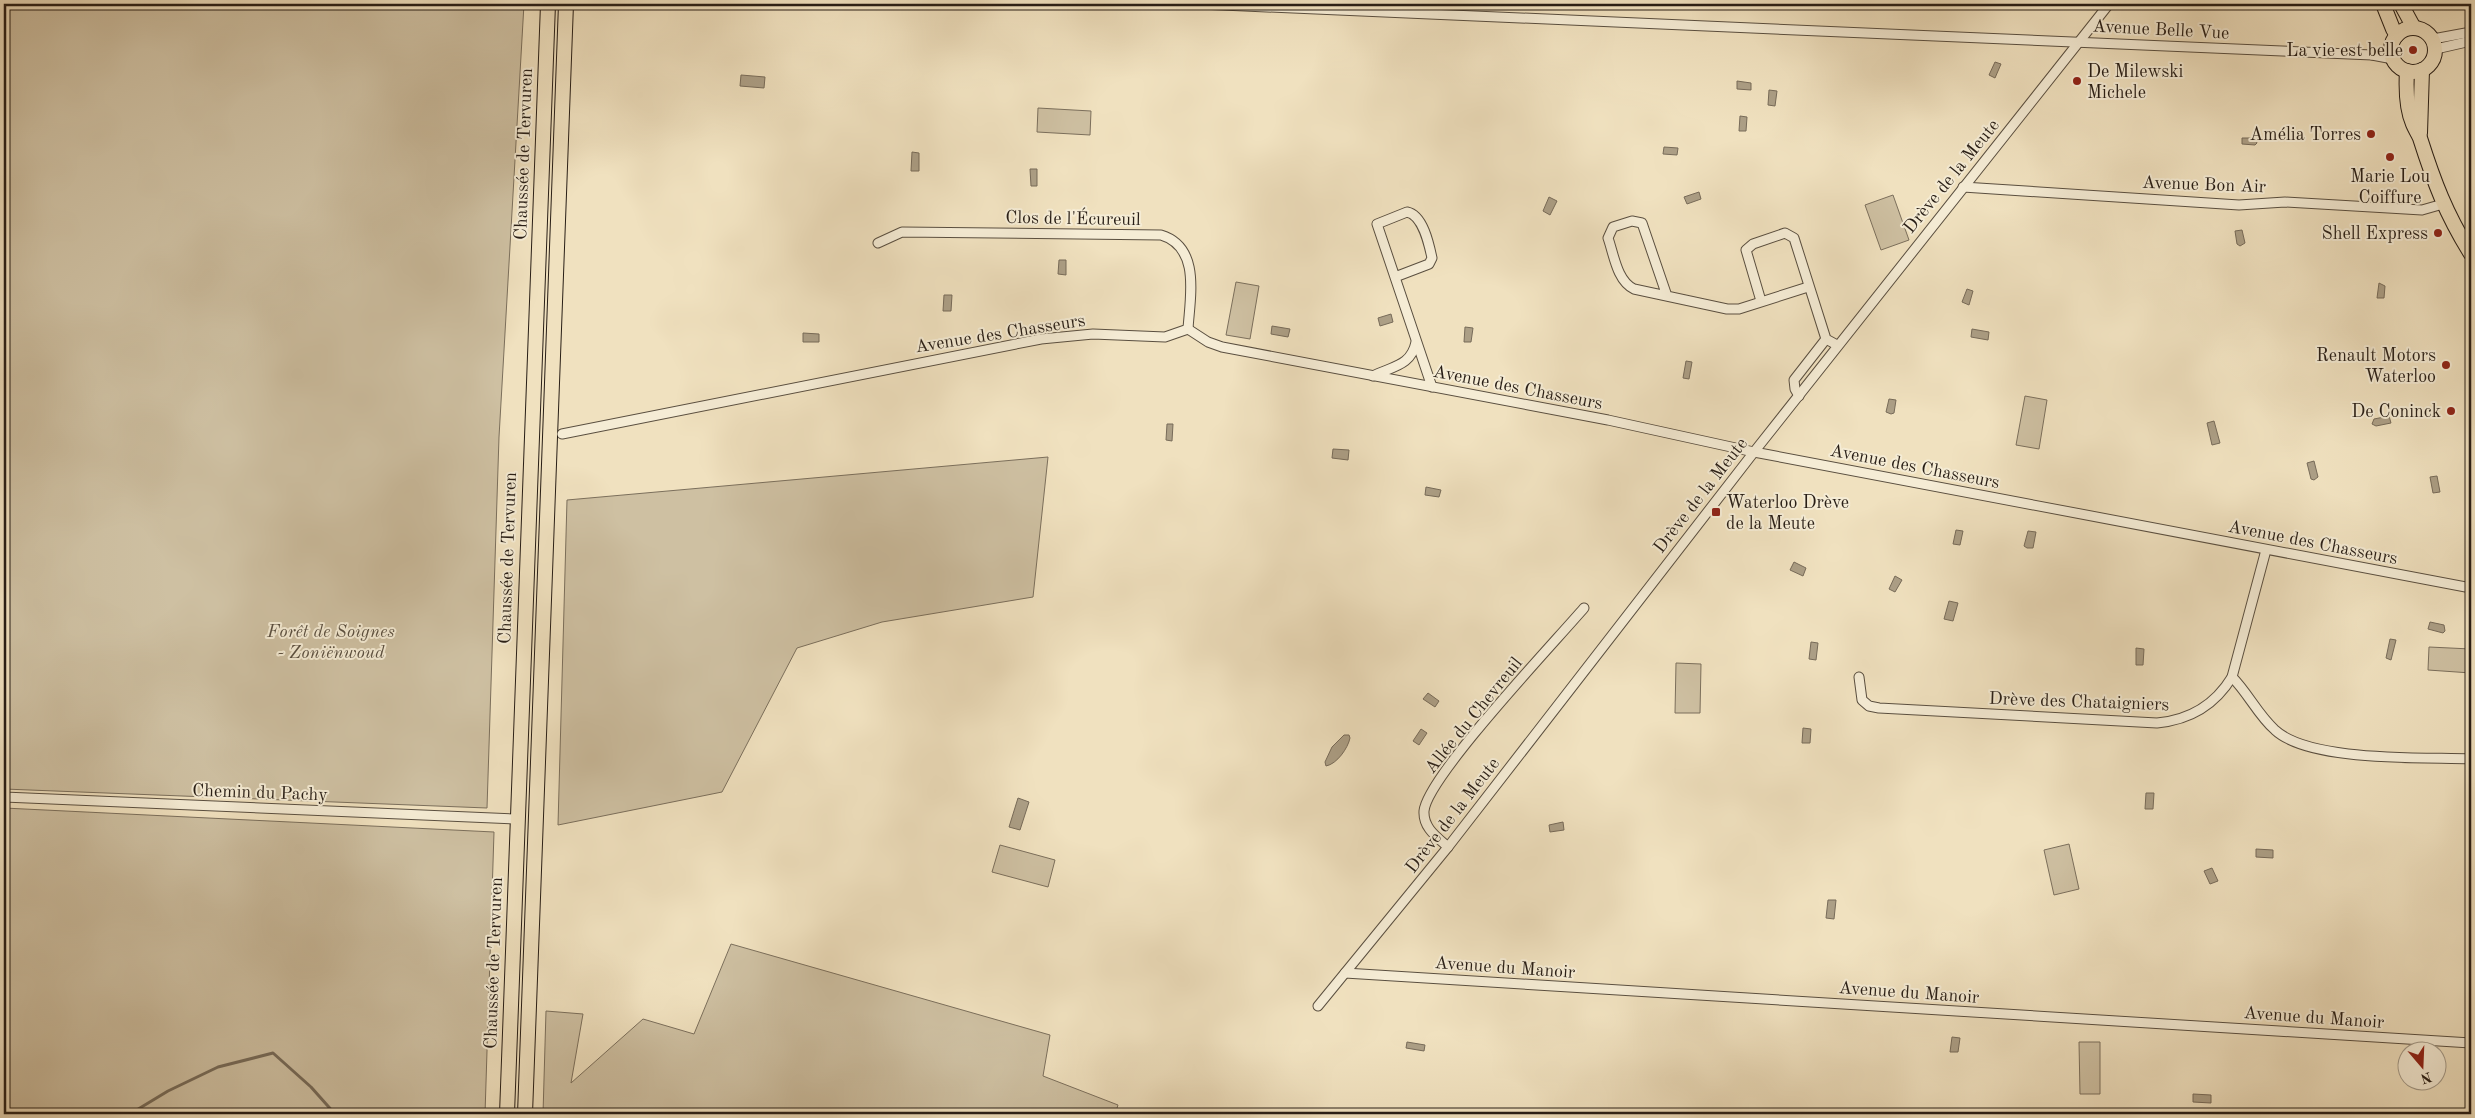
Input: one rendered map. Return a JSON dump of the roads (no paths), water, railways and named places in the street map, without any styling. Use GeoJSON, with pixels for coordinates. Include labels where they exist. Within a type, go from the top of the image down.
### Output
{"type":"FeatureCollection","features":[{"type":"Feature","properties":{"kind":"main road","name":"Chaussée de Tervuren"},"geometry":{"type":"LineString","coordinates":[[507,1114],[516,819],[548,4]]}},
{"type":"Feature","properties":{"kind":"main road","name":"Chaussée de Tervuren"},"geometry":{"type":"LineString","coordinates":[[525,1114],[566,4]]}},
{"type":"Feature","properties":{"kind":"main road"},"geometry":{"type":"LineString","coordinates":[[2383,4],[2397,35]]}},
{"type":"Feature","properties":{"kind":"main road"},"geometry":{"type":"LineString","coordinates":[[2401,4],[2414,28]]}},
{"type":"Feature","properties":{"kind":"main road"},"geometry":{"type":"LineString","coordinates":[[2408,28],[2414,28],[2425,31],[2434,44],[2435,57],[2429,66],[2422,70],[2406,71],[2399,66],[2392,54],[2397,35],[2408,28]]}},
{"type":"Feature","properties":{"kind":"main road"},"geometry":{"type":"LineString","coordinates":[[2420,136],[2422,70]]}},
{"type":"Feature","properties":{"kind":"main road"},"geometry":{"type":"LineString","coordinates":[[2406,71],[2408,104],[2413,124],[2420,136],[2429,170],[2443,204],[2470,249]]}},
{"type":"Feature","properties":{"kind":"street","name":"Avenue Belle Vue"},"geometry":{"type":"LineString","coordinates":[[1200,4],[2372,55],[2392,54]]}},
{"type":"Feature","properties":{"kind":"street","name":"Drève de la Meute"},"geometry":{"type":"LineString","coordinates":[[1318,1006],[1448,847],[1754,452],[2109,4]]}},
{"type":"Feature","properties":{"kind":"street"},"geometry":{"type":"LineString","coordinates":[[2434,44],[2471,32]]}},
{"type":"Feature","properties":{"kind":"street"},"geometry":{"type":"LineString","coordinates":[[2434,44],[2471,41]]}},
{"type":"Feature","properties":{"kind":"street","name":"Avenue Bon Air"},"geometry":{"type":"LineString","coordinates":[[1963,187],[2239,205],[2285,202],[2422,210],[2443,204]]}},
{"type":"Feature","properties":{"kind":"street"},"geometry":{"type":"LineString","coordinates":[[1395,277],[1429,264],[1432,258],[1418,218],[1412,213],[1407,212],[1377,224],[1432,387]]}},
{"type":"Feature","properties":{"kind":"street"},"geometry":{"type":"LineString","coordinates":[[1667,296],[1642,224],[1632,221],[1613,227],[1608,238],[1620,274],[1627,286],[1667,296],[1727,309],[1739,308],[1808,287]]}},
{"type":"Feature","properties":{"kind":"street","name":"Clos de l'Écureuil"},"geometry":{"type":"LineString","coordinates":[[878,243],[902,232],[1161,235],[1172,238],[1187,256],[1190,268],[1188,329]]}},
{"type":"Feature","properties":{"kind":"street"},"geometry":{"type":"LineString","coordinates":[[1761,301],[1746,250],[1752,244],[1785,233],[1794,238],[1826,339],[1838,346]]}},
{"type":"Feature","properties":{"kind":"street","name":"Avenue des Chasseurs"},"geometry":{"type":"LineString","coordinates":[[562,434],[1041,340],[1093,334],[1165,337],[1188,329],[1208,342],[1222,347],[1608,420],[1754,452],[2471,588]]}},
{"type":"Feature","properties":{"kind":"street"},"geometry":{"type":"LineString","coordinates":[[1799,396],[1795,389],[1794,380],[1826,339]]}},
{"type":"Feature","properties":{"kind":"street"},"geometry":{"type":"LineString","coordinates":[[1373,376],[1406,362],[1413,353],[1416,342]]}},
{"type":"Feature","properties":{"kind":"street","name":"Drève des Chataigniers"},"geometry":{"type":"LineString","coordinates":[[1859,677],[1862,700],[1869,706],[1879,708],[2157,724],[2175,721],[2192,715],[2210,703],[2223,691],[2232,677],[2266,550]]}},
{"type":"Feature","properties":{"kind":"street","name":"Allée du Chevreuil"},"geometry":{"type":"LineString","coordinates":[[1448,847],[1427,827],[1424,812],[1426,802],[1450,762],[1584,608]]}},
{"type":"Feature","properties":{"kind":"street"},"geometry":{"type":"LineString","coordinates":[[2232,677],[2276,731],[2295,743],[2318,750],[2341,753],[2471,759]]}},
{"type":"Feature","properties":{"kind":"street","name":"Chemin du Pachy"},"geometry":{"type":"LineString","coordinates":[[4,797],[516,819]]}},
{"type":"Feature","properties":{"kind":"street","name":"Avenue du Manoir"},"geometry":{"type":"LineString","coordinates":[[1346,973],[2471,1043]]}},
{"type":"Feature","properties":{"kind":"waterway"},"geometry":{"type":"LineString","coordinates":[[130,1114],[168,1091],[218,1067],[273,1053],[311,1087],[335,1114]]}},
{"type":"Feature","properties":{"kind":"place","name":"La vie est belle"},"geometry":{"type":"Point","coordinates":[2413,50]}},
{"type":"Feature","properties":{"kind":"place","name":"De Milewski Michele"},"geometry":{"type":"Point","coordinates":[2077,81]}},
{"type":"Feature","properties":{"kind":"place","name":"Amélia Torres"},"geometry":{"type":"Point","coordinates":[2371,134]}},
{"type":"Feature","properties":{"kind":"place","name":"Marie Lou Coiffure"},"geometry":{"type":"Point","coordinates":[2390,157]}},
{"type":"Feature","properties":{"kind":"place","name":"Shell Express"},"geometry":{"type":"Point","coordinates":[2438,233]}},
{"type":"Feature","properties":{"kind":"place","name":"Renault Motors Waterloo"},"geometry":{"type":"Point","coordinates":[2446,365]}},
{"type":"Feature","properties":{"kind":"place","name":"De Coninck"},"geometry":{"type":"Point","coordinates":[2451,411]}},
{"type":"Feature","properties":{"kind":"place","name":"Waterloo Drève de la Meute"},"geometry":{"type":"Point","coordinates":[1716,512]}},
{"type":"Feature","properties":{"kind":"park label","name":"Forêt de Soignes - Zoniënwoud"},"geometry":{"type":"Point","coordinates":[331,641]}}]}
